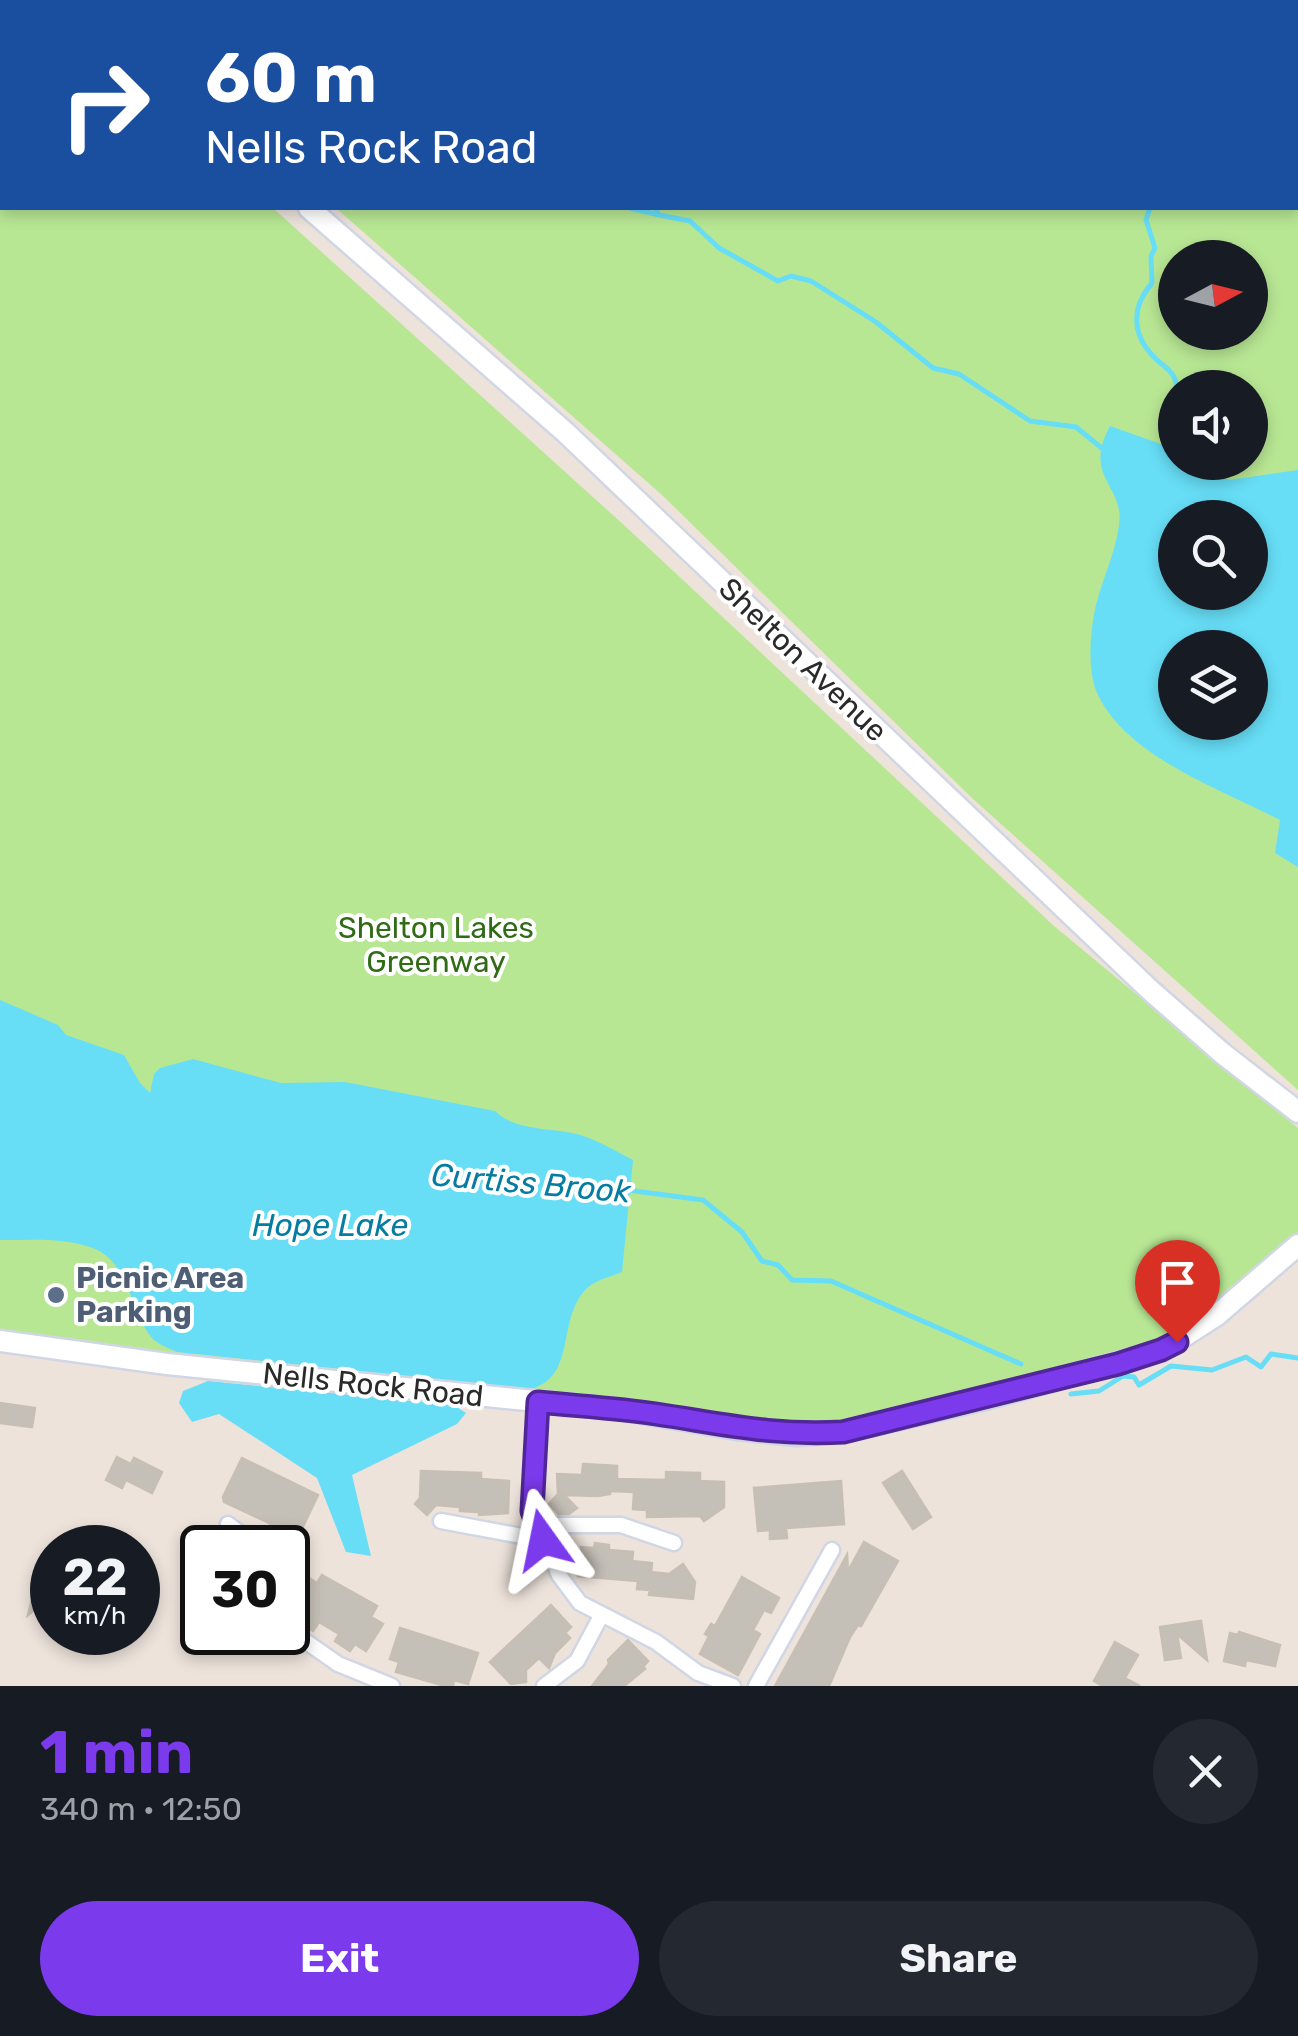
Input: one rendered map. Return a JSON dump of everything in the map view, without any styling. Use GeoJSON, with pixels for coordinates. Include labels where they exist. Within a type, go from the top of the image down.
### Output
{"type":"FeatureCollection","features":[{"type":"Feature","properties":{"kind":"main road","name":"Shelton Avenue"},"geometry":{"type":"LineString","coordinates":[[311,210],[564,432],[1150,990],[1298,1112]]}},
{"type":"Feature","properties":{"kind":"main road","name":"Nells Rock Road"},"geometry":{"type":"LineString","coordinates":[[0,1341],[167,1364],[643,1412],[737,1429],[796,1435],[843,1432],[989,1398],[1161,1350],[1217,1315],[1298,1245]]}},
{"type":"Feature","properties":{"kind":"street"},"geometry":{"type":"LineString","coordinates":[[538,1402],[532,1511],[559,1576],[580,1603],[656,1642],[698,1673],[733,1686]]}},
{"type":"Feature","properties":{"kind":"street"},"geometry":{"type":"LineString","coordinates":[[440,1521],[543,1540]]}},
{"type":"Feature","properties":{"kind":"street"},"geometry":{"type":"LineString","coordinates":[[543,1540],[557,1525],[621,1525],[674,1542]]}},
{"type":"Feature","properties":{"kind":"street"},"geometry":{"type":"LineString","coordinates":[[756,1686],[832,1550]]}},
{"type":"Feature","properties":{"kind":"street"},"geometry":{"type":"LineString","coordinates":[[544,1686],[576,1661],[601,1616]]}},
{"type":"Feature","properties":{"kind":"street"},"geometry":{"type":"LineString","coordinates":[[310,1644],[338,1664],[392,1686]]}},
{"type":"Feature","properties":{"kind":"green space","name":"Shelton Lakes Greenway"},"geometry":{"type":"Polygon","coordinates":[[[0,210],[275,210],[625,526],[1054,926],[1298,1128],[1298,1232],[1181,1329],[1144,1346],[965,1396],[838,1423],[797,1426],[613,1398],[251,1366],[0,1333],[0,210]]]}},
{"type":"Feature","properties":{"kind":"green space"},"geometry":{"type":"Polygon","coordinates":[[[338,210],[1298,210],[1298,1090],[973,799],[662,495],[338,210]]]}},
{"type":"Feature","properties":{"kind":"water"},"geometry":{"type":"Polygon","coordinates":[[[1110,426],[1158,443],[1158,480],[1268,480],[1268,474],[1298,470],[1298,867],[1275,853],[1280,820],[1155,755],[1113,719],[1099,697],[1091,667],[1093,624],[1119,525],[1116,500],[1100,458],[1110,426]]]}},
{"type":"Feature","properties":{"kind":"water","name":"Hope Lake"},"geometry":{"type":"Polygon","coordinates":[[[0,1000],[58,1025],[66,1035],[124,1055],[150,1093],[154,1074],[160,1068],[193,1059],[281,1083],[345,1082],[495,1111],[524,1126],[594,1140],[633,1160],[622,1272],[586,1289],[571,1316],[555,1372],[531,1389],[170,1349],[151,1337],[122,1275],[105,1255],[70,1242],[0,1240],[0,1000]]]}},
{"type":"Feature","properties":{"kind":"water"},"geometry":{"type":"Polygon","coordinates":[[[208,1381],[454,1405],[466,1413],[457,1424],[352,1475],[371,1556],[346,1552],[317,1478],[219,1414],[192,1422],[179,1403],[183,1391],[208,1381]]]}},
{"type":"Feature","properties":{"kind":"building"},"geometry":{"type":"Polygon","coordinates":[[[0,1403],[35,1408],[32,1427],[0,1423],[0,1403]]]}},
{"type":"Feature","properties":{"kind":"building"},"geometry":{"type":"Polygon","coordinates":[[[117,1457],[131,1464],[134,1458],[162,1472],[152,1493],[126,1480],[122,1488],[106,1480],[117,1457]]]}},
{"type":"Feature","properties":{"kind":"building"},"geometry":{"type":"Polygon","coordinates":[[[242,1458],[318,1495],[304,1525],[274,1525],[224,1502],[242,1458]]]}},
{"type":"Feature","properties":{"kind":"building"},"geometry":{"type":"Polygon","coordinates":[[[583,1464],[617,1466],[617,1479],[666,1480],[666,1472],[700,1473],[700,1481],[724,1482],[724,1507],[704,1521],[700,1516],[647,1517],[647,1510],[633,1509],[634,1492],[610,1491],[598,1496],[564,1495],[577,1508],[569,1514],[559,1514],[549,1504],[558,1494],[557,1474],[582,1475],[583,1464]]]}},
{"type":"Feature","properties":{"kind":"building"},"geometry":{"type":"Polygon","coordinates":[[[421,1471],[481,1473],[481,1479],[509,1481],[508,1513],[479,1515],[460,1511],[460,1507],[436,1505],[427,1515],[415,1504],[420,1498],[421,1471]]]}},
{"type":"Feature","properties":{"kind":"building"},"geometry":{"type":"Polygon","coordinates":[[[902,1471],[931,1517],[913,1529],[883,1483],[902,1471]]]}},
{"type":"Feature","properties":{"kind":"building"},"geometry":{"type":"Polygon","coordinates":[[[841,1481],[844,1524],[786,1528],[787,1538],[770,1539],[770,1530],[758,1531],[754,1488],[841,1481]]]}},
{"type":"Feature","properties":{"kind":"building"},"geometry":{"type":"Polygon","coordinates":[[[864,1542],[898,1561],[861,1626],[850,1637],[829,1686],[775,1686],[847,1555],[848,1571],[864,1542]]]}},
{"type":"Feature","properties":{"kind":"building"},"geometry":{"type":"Polygon","coordinates":[[[595,1543],[609,1545],[609,1550],[633,1552],[632,1561],[652,1563],[651,1572],[669,1574],[683,1564],[695,1582],[693,1599],[649,1595],[650,1590],[637,1589],[638,1581],[578,1576],[581,1547],[594,1548],[595,1543]]]}},
{"type":"Feature","properties":{"kind":"building"},"geometry":{"type":"Polygon","coordinates":[[[322,1575],[377,1606],[371,1617],[383,1624],[366,1651],[355,1644],[350,1651],[335,1641],[339,1634],[319,1622],[313,1631],[310,1629],[310,1579],[317,1583],[322,1575]]]}},
{"type":"Feature","properties":{"kind":"building"},"geometry":{"type":"Polygon","coordinates":[[[742,1577],[779,1598],[771,1613],[764,1610],[753,1630],[760,1634],[738,1675],[700,1654],[709,1636],[705,1634],[711,1624],[715,1626],[742,1577]]]}},
{"type":"Feature","properties":{"kind":"building"},"geometry":{"type":"Polygon","coordinates":[[[551,1605],[571,1627],[565,1633],[570,1638],[555,1653],[549,1668],[539,1658],[526,1670],[526,1682],[511,1684],[490,1662],[551,1605]]]}},
{"type":"Feature","properties":{"kind":"building"},"geometry":{"type":"Polygon","coordinates":[[[1201,1621],[1207,1660],[1177,1634],[1181,1658],[1165,1660],[1160,1627],[1201,1621]]]}},
{"type":"Feature","properties":{"kind":"building"},"geometry":{"type":"Polygon","coordinates":[[[400,1628],[478,1653],[468,1684],[454,1680],[453,1686],[445,1686],[396,1672],[399,1662],[390,1659],[400,1628]]]}},
{"type":"Feature","properties":{"kind":"building"},"geometry":{"type":"Polygon","coordinates":[[[1239,1632],[1280,1645],[1275,1666],[1246,1660],[1245,1666],[1224,1661],[1230,1633],[1239,1632]]]}},
{"type":"Feature","properties":{"kind":"building"},"geometry":{"type":"Polygon","coordinates":[[[628,1640],[648,1661],[645,1669],[624,1686],[592,1686],[608,1660],[628,1640]]]}},
{"type":"Feature","properties":{"kind":"building"},"geometry":{"type":"Polygon","coordinates":[[[1115,1642],[1138,1655],[1125,1678],[1140,1686],[1103,1686],[1094,1681],[1115,1642]]]}},
{"type":"Feature","properties":{"kind":"waterway"},"geometry":{"type":"LineString","coordinates":[[638,210],[659,215]]}},
{"type":"Feature","properties":{"kind":"waterway"},"geometry":{"type":"LineString","coordinates":[[656,210],[659,215],[690,221],[719,248],[778,281],[791,276],[811,281],[876,322],[933,368],[959,374],[1030,421],[1076,427],[1104,450]]}},
{"type":"Feature","properties":{"kind":"waterway"},"geometry":{"type":"LineString","coordinates":[[1149,210],[1146,220],[1155,248],[1151,256],[1152,283],[1138,310],[1138,329],[1146,347],[1168,370]]}},
{"type":"Feature","properties":{"kind":"waterway","name":"Curtiss Brook"},"geometry":{"type":"LineString","coordinates":[[627,1190],[703,1200],[742,1232],[762,1261],[778,1265],[792,1280],[831,1281],[1021,1364]]}},
{"type":"Feature","properties":{"kind":"waterway","name":"Curtiss Brook"},"geometry":{"type":"LineString","coordinates":[[1071,1394],[1099,1391],[1123,1376],[1134,1377],[1139,1385],[1171,1366],[1212,1370],[1246,1357],[1261,1367],[1271,1354],[1298,1358]]}},
{"type":"Feature","properties":{"kind":"place","name":"Picnic Area Parking"},"geometry":{"type":"Point","coordinates":[56,1295]}},
{"type":"Feature","properties":{"kind":"route"},"geometry":{"type":"LineString","coordinates":[[543,1540],[532,1511],[538,1402],[625,1410],[796,1435],[843,1432],[1118,1364],[1177,1342]]}}]}
